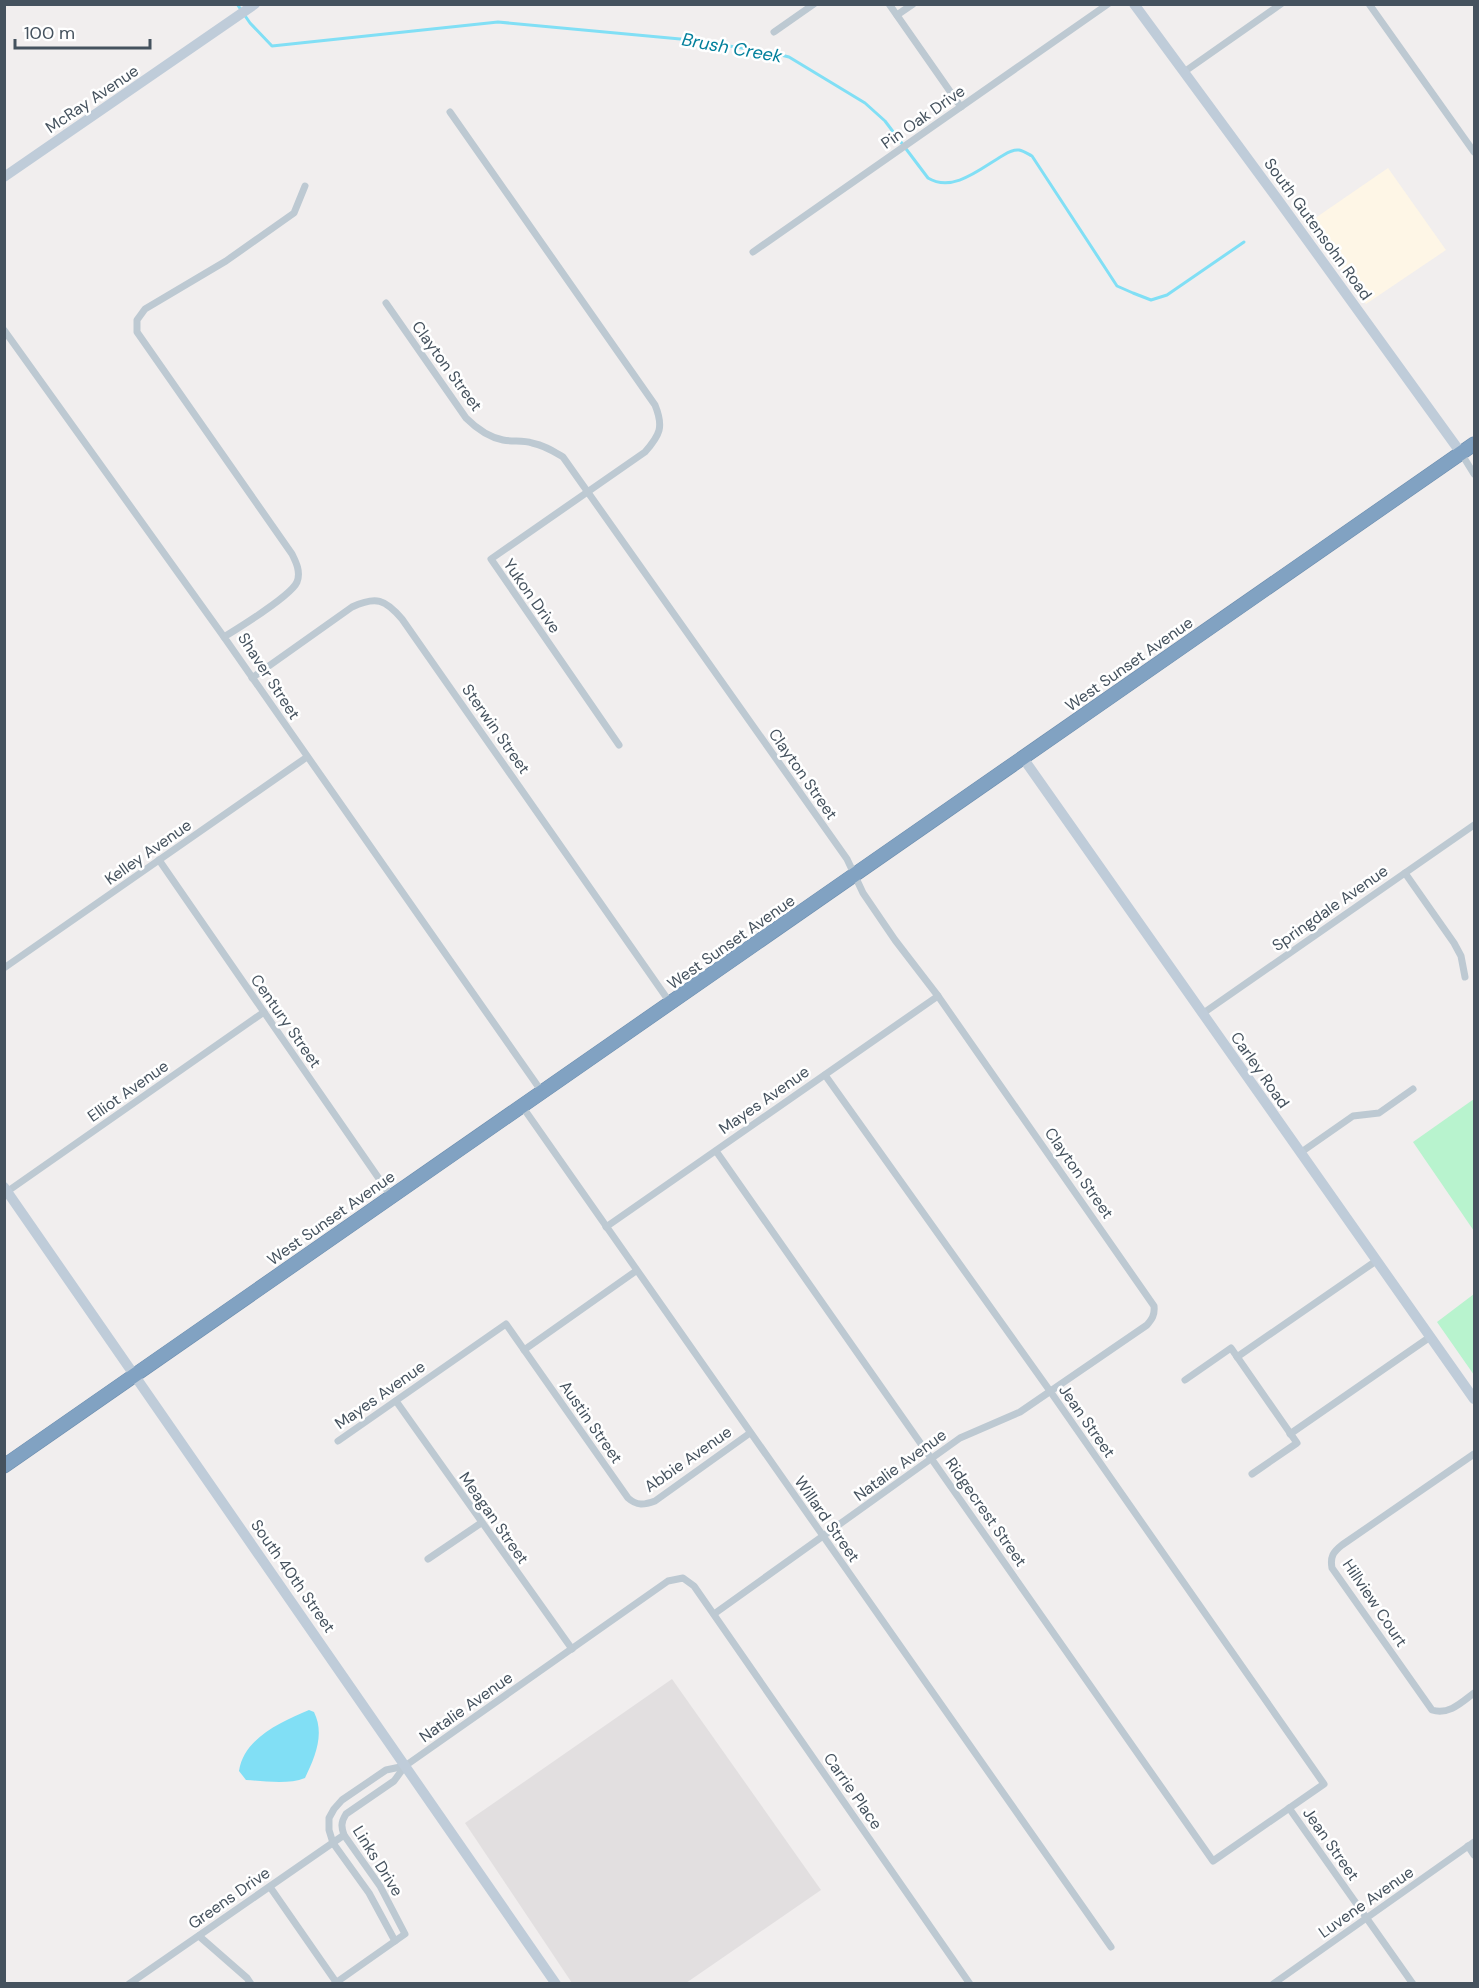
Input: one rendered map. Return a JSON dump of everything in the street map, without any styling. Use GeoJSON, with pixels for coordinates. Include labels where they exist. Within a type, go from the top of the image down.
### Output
{"type":"FeatureCollection","features":[{"type":"Feature","properties":{"kind":"highway","name":"West Sunset Avenue"},"geometry":{"type":"LineString","coordinates":[[4,1466],[1474,444]]}},
{"type":"Feature","properties":{"kind":"street","name":"McRay Avenue"},"geometry":{"type":"LineString","coordinates":[[4,177],[255,4]]}},
{"type":"Feature","properties":{"kind":"street"},"geometry":{"type":"LineString","coordinates":[[774,32],[814,4]]}},
{"type":"Feature","properties":{"kind":"street"},"geometry":{"type":"LineString","coordinates":[[890,4],[961,107]]}},
{"type":"Feature","properties":{"kind":"street"},"geometry":{"type":"LineString","coordinates":[[897,15],[913,4]]}},
{"type":"Feature","properties":{"kind":"street","name":"Pin Oak Drive"},"geometry":{"type":"LineString","coordinates":[[753,252],[1108,4]]}},
{"type":"Feature","properties":{"kind":"street","name":"South Gutensohn Road"},"geometry":{"type":"LineString","coordinates":[[1134,4],[1474,474]]}},
{"type":"Feature","properties":{"kind":"street"},"geometry":{"type":"LineString","coordinates":[[1184,72],[1281,4]]}},
{"type":"Feature","properties":{"kind":"street"},"geometry":{"type":"LineString","coordinates":[[1369,4],[1474,152]]}},
{"type":"Feature","properties":{"kind":"street"},"geometry":{"type":"LineString","coordinates":[[450,112],[655,405],[660,417],[660,429],[656,440],[645,452],[589,491]]}},
{"type":"Feature","properties":{"kind":"street","name":"Shaver Street"},"geometry":{"type":"LineString","coordinates":[[305,186],[294,213],[226,261],[145,309],[137,320],[137,332],[292,554],[298,568],[298,581],[288,592],[224,638],[542,1092]]}},
{"type":"Feature","properties":{"kind":"street","name":"Clayton Street"},"geometry":{"type":"LineString","coordinates":[[387,303],[466,418],[476,428],[504,440],[531,442],[547,447],[563,457],[589,491],[847,859],[863,893],[1150,1299],[1155,1312]]}},
{"type":"Feature","properties":{"kind":"street"},"geometry":{"type":"LineString","coordinates":[[4,330],[224,638]]}},
{"type":"Feature","properties":{"kind":"street","name":"Yukon Drive"},"geometry":{"type":"LineString","coordinates":[[589,491],[491,559],[619,745]]}},
{"type":"Feature","properties":{"kind":"street","name":"Sterwin Street"},"geometry":{"type":"LineString","coordinates":[[252,678],[352,607],[366,601],[379,600],[391,606],[402,618],[671,1004]]}},
{"type":"Feature","properties":{"kind":"street","name":"Kelley Avenue"},"geometry":{"type":"LineString","coordinates":[[4,968],[307,757]]}},
{"type":"Feature","properties":{"kind":"street","name":"Carley Road"},"geometry":{"type":"LineString","coordinates":[[1023,758],[1474,1399]]}},
{"type":"Feature","properties":{"kind":"street","name":"Springdale Avenue"},"geometry":{"type":"LineString","coordinates":[[1202,1014],[1474,825]]}},
{"type":"Feature","properties":{"kind":"street","name":"Century Street"},"geometry":{"type":"LineString","coordinates":[[159,861],[392,1196]]}},
{"type":"Feature","properties":{"kind":"street"},"geometry":{"type":"LineString","coordinates":[[1405,873],[1454,943],[1461,956],[1465,977]]}},
{"type":"Feature","properties":{"kind":"street","name":"Mayes Avenue"},"geometry":{"type":"LineString","coordinates":[[606,1227],[938,996]]}},
{"type":"Feature","properties":{"kind":"street","name":"Elliot Avenue"},"geometry":{"type":"LineString","coordinates":[[6,1189],[264,1012]]}},
{"type":"Feature","properties":{"kind":"street","name":"Jean Street"},"geometry":{"type":"LineString","coordinates":[[825,1075],[1050,1391],[1324,1784],[1289,1808],[1413,1983]]}},
{"type":"Feature","properties":{"kind":"street"},"geometry":{"type":"LineString","coordinates":[[1300,1153],[1353,1116],[1379,1113],[1413,1089]]}},
{"type":"Feature","properties":{"kind":"street","name":"Willard Street"},"geometry":{"type":"LineString","coordinates":[[522,1106],[1111,1947]]}},
{"type":"Feature","properties":{"kind":"street","name":"Ridgecrest Street"},"geometry":{"type":"LineString","coordinates":[[716,1150],[1213,1861],[1289,1808]]}},
{"type":"Feature","properties":{"kind":"street","name":"South 40th Street"},"geometry":{"type":"LineString","coordinates":[[6,1189],[556,1983]]}},
{"type":"Feature","properties":{"kind":"street"},"geometry":{"type":"LineString","coordinates":[[1237,1357],[1376,1261]]}},
{"type":"Feature","properties":{"kind":"street"},"geometry":{"type":"LineString","coordinates":[[524,1350],[636,1271]]}},
{"type":"Feature","properties":{"kind":"street","name":"Natalie Avenue"},"geometry":{"type":"LineString","coordinates":[[405,1766],[668,1581],[683,1578],[694,1586],[714,1614],[960,1438],[1013,1416],[1147,1325],[1155,1312]]}},
{"type":"Feature","properties":{"kind":"street","name":"Mayes Avenue"},"geometry":{"type":"LineString","coordinates":[[338,1441],[506,1324],[524,1350]]}},
{"type":"Feature","properties":{"kind":"street"},"geometry":{"type":"LineString","coordinates":[[1290,1434],[1430,1337]]}},
{"type":"Feature","properties":{"kind":"street"},"geometry":{"type":"LineString","coordinates":[[1185,1380],[1231,1348],[1297,1443],[1252,1474]]}},
{"type":"Feature","properties":{"kind":"street","name":"Austin Street"},"geometry":{"type":"LineString","coordinates":[[524,1350],[628,1498],[640,1505]]}},
{"type":"Feature","properties":{"kind":"street","name":"Meagan Street"},"geometry":{"type":"LineString","coordinates":[[396,1401],[572,1649]]}},
{"type":"Feature","properties":{"kind":"street","name":"Abbie Avenue"},"geometry":{"type":"LineString","coordinates":[[640,1505],[655,1501],[750,1433]]}},
{"type":"Feature","properties":{"kind":"street","name":"Hillview Court"},"geometry":{"type":"LineString","coordinates":[[1474,1454],[1342,1545],[1332,1556],[1331,1562],[1332,1568],[1432,1710],[1440,1713],[1449,1711],[1474,1694]]}},
{"type":"Feature","properties":{"kind":"street"},"geometry":{"type":"LineString","coordinates":[[428,1559],[481,1523]]}},
{"type":"Feature","properties":{"kind":"street","name":"Carrie Place"},"geometry":{"type":"LineString","coordinates":[[714,1614],[970,1983]]}},
{"type":"Feature","properties":{"kind":"street","name":"Links Drive"},"geometry":{"type":"LineString","coordinates":[[405,1766],[394,1781],[346,1814],[342,1820],[344,1836],[380,1886],[405,1934],[395,1941],[369,1893],[333,1843],[329,1830],[329,1818],[342,1800],[386,1770],[405,1766]]}},
{"type":"Feature","properties":{"kind":"street","name":"Greens Drive"},"geometry":{"type":"LineString","coordinates":[[131,1983],[344,1836]]}},
{"type":"Feature","properties":{"kind":"street"},"geometry":{"type":"LineString","coordinates":[[1472,1844],[1474,1855]]}},
{"type":"Feature","properties":{"kind":"street","name":"Luvene Avenue"},"geometry":{"type":"LineString","coordinates":[[1273,1983],[1472,1844]]}},
{"type":"Feature","properties":{"kind":"street"},"geometry":{"type":"LineString","coordinates":[[270,1887],[335,1983],[395,1941]]}},
{"type":"Feature","properties":{"kind":"street"},"geometry":{"type":"LineString","coordinates":[[199,1935],[251,1983]]}},
{"type":"Feature","properties":{"kind":"shaded area"},"geometry":{"type":"Polygon","coordinates":[[[1388,168],[1446,250],[1366,304],[1308,223],[1388,168]]]}},
{"type":"Feature","properties":{"kind":"shaded area"},"geometry":{"type":"Polygon","coordinates":[[[672,1679],[821,1890],[686,1983],[572,1983],[465,1823],[672,1679]]]}},
{"type":"Feature","properties":{"kind":"green space"},"geometry":{"type":"Polygon","coordinates":[[[1474,1099],[1474,1231],[1413,1142],[1474,1099]]]}},
{"type":"Feature","properties":{"kind":"green space"},"geometry":{"type":"Polygon","coordinates":[[[1474,1294],[1474,1375],[1437,1322],[1474,1294]]]}},
{"type":"Feature","properties":{"kind":"water"},"geometry":{"type":"Polygon","coordinates":[[[309,1710],[314,1712],[317,1720],[319,1737],[305,1778],[284,1782],[246,1780],[239,1771],[242,1759],[256,1740],[276,1726],[309,1710]]]}},
{"type":"Feature","properties":{"kind":"waterway","name":"Brush Creek"},"geometry":{"type":"LineString","coordinates":[[237,4],[250,23],[272,46],[498,22],[691,40],[789,57],[865,103],[885,121],[928,178],[937,182],[947,183],[966,178],[1012,151],[1021,150],[1032,156],[1117,286],[1151,300],[1167,295],[1244,242]]}}]}
